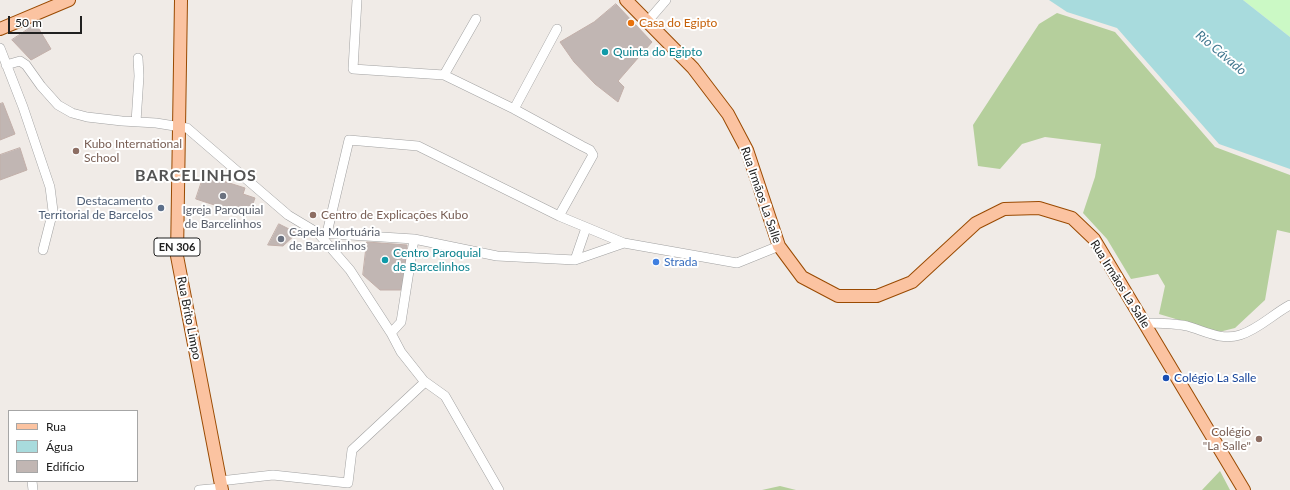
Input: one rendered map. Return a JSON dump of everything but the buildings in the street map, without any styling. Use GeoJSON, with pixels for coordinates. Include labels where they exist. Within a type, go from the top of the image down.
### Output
{"type":"FeatureCollection","features":[{"type":"Feature","properties":{"kind":"main road"},"geometry":{"type":"LineString","coordinates":[[0,29],[69,0]]}},
{"type":"Feature","properties":{"kind":"main road","name":"Rua Brito Limpo"},"geometry":{"type":"LineString","coordinates":[[181,0],[177,256],[221,486]]}},
{"type":"Feature","properties":{"kind":"main road","name":"Rua Irmãos La Salle"},"geometry":{"type":"LineString","coordinates":[[626,0],[692,68],[728,114],[747,150],[779,246],[802,277],[838,296],[877,296],[912,282],[976,223],[1004,209],[1039,208],[1072,218],[1094,239],[1244,490]]}},
{"type":"Feature","properties":{"kind":"street"},"geometry":{"type":"LineString","coordinates":[[357,0],[353,69],[444,75],[514,109],[590,150],[593,154],[559,216]]}},
{"type":"Feature","properties":{"kind":"street"},"geometry":{"type":"LineString","coordinates":[[647,22],[666,0]]}},
{"type":"Feature","properties":{"kind":"street"},"geometry":{"type":"LineString","coordinates":[[444,75],[476,19]]}},
{"type":"Feature","properties":{"kind":"street"},"geometry":{"type":"LineString","coordinates":[[514,109],[557,30]]}},
{"type":"Feature","properties":{"kind":"street"},"geometry":{"type":"LineString","coordinates":[[0,48],[23,107],[50,187],[53,211],[43,250]]}},
{"type":"Feature","properties":{"kind":"street"},"geometry":{"type":"LineString","coordinates":[[136,122],[139,76],[138,58]]}},
{"type":"Feature","properties":{"kind":"street"},"geometry":{"type":"LineString","coordinates":[[6,65],[20,61],[26,65],[41,86],[58,105],[72,113],[187,128],[288,215],[322,233],[414,239],[497,256],[575,260],[624,243]]}},
{"type":"Feature","properties":{"kind":"street"},"geometry":{"type":"LineString","coordinates":[[322,233],[349,140],[418,146],[559,216],[624,243],[737,263],[779,246]]}},
{"type":"Feature","properties":{"kind":"street"},"geometry":{"type":"LineString","coordinates":[[575,260],[586,228]]}},
{"type":"Feature","properties":{"kind":"street"},"geometry":{"type":"LineString","coordinates":[[322,233],[350,270],[391,333],[401,352],[425,382],[445,396],[499,490]]}},
{"type":"Feature","properties":{"kind":"street"},"geometry":{"type":"LineString","coordinates":[[391,333],[401,322],[414,239]]}},
{"type":"Feature","properties":{"kind":"street"},"geometry":{"type":"LineString","coordinates":[[1144,323],[1187,326],[1214,335],[1231,337],[1256,328],[1290,305]]}},
{"type":"Feature","properties":{"kind":"street"},"geometry":{"type":"LineString","coordinates":[[199,490],[273,475],[348,483],[352,450],[425,382]]}},
{"type":"Feature","properties":{"kind":"green space"},"geometry":{"type":"Polygon","coordinates":[[[1243,0],[1290,0],[1290,37],[1243,0]]]}},
{"type":"Feature","properties":{"kind":"green space"},"geometry":{"type":"Polygon","coordinates":[[[1057,13],[1115,32],[1215,147],[1290,175],[1290,233],[1277,230],[1265,300],[1235,328],[1219,332],[1159,314],[1165,286],[1158,274],[1131,279],[1107,239],[1083,213],[1095,177],[1101,144],[1045,137],[1022,144],[1000,169],[978,166],[973,125],[1039,24],[1057,13]]]}},
{"type":"Feature","properties":{"kind":"green space"},"geometry":{"type":"Polygon","coordinates":[[[1220,471],[1230,490],[1202,490],[1220,471]]]}},
{"type":"Feature","properties":{"kind":"green space"},"geometry":{"type":"Polygon","coordinates":[[[780,486],[796,490],[762,490],[780,486]]]}},
{"type":"Feature","properties":{"kind":"water","name":"Rio Cávado"},"geometry":{"type":"Polygon","coordinates":[[[1049,0],[1243,0],[1290,37],[1290,169],[1219,144],[1117,28],[1067,12],[1049,0]]]}},
{"type":"Feature","properties":{"kind":"place","name":"Casa do Egipto"},"geometry":{"type":"Point","coordinates":[631,23]}},
{"type":"Feature","properties":{"kind":"place","name":"Quinta do Egipto"},"geometry":{"type":"Point","coordinates":[605,52]}},
{"type":"Feature","properties":{"kind":"place","name":"Kubo International School"},"geometry":{"type":"Point","coordinates":[76,151]}},
{"type":"Feature","properties":{"kind":"place","name":"Igreja Paroquial de Barcelinhos"},"geometry":{"type":"Point","coordinates":[223,196]}},
{"type":"Feature","properties":{"kind":"place","name":"Destacamento Territorial de Barcelos"},"geometry":{"type":"Point","coordinates":[161,208]}},
{"type":"Feature","properties":{"kind":"place","name":"Centro de Explicações Kubo"},"geometry":{"type":"Point","coordinates":[313,215]}},
{"type":"Feature","properties":{"kind":"place","name":"Capela Mortuária de Barcelinhos"},"geometry":{"type":"Point","coordinates":[281,239]}},
{"type":"Feature","properties":{"kind":"place","name":"Centro Paroquial de Barcelinhos"},"geometry":{"type":"Point","coordinates":[385,260]}},
{"type":"Feature","properties":{"kind":"place","name":"Strada"},"geometry":{"type":"Point","coordinates":[656,262]}},
{"type":"Feature","properties":{"kind":"place","name":"Colégio La Salle"},"geometry":{"type":"Point","coordinates":[1166,378]}},
{"type":"Feature","properties":{"kind":"place","name":"Colégio \"La Salle\""},"geometry":{"type":"Point","coordinates":[1259,439]}},
{"type":"Feature","properties":{"kind":"district","name":"BARCELINHOS"},"geometry":{"type":"Point","coordinates":[196,176]}}]}
